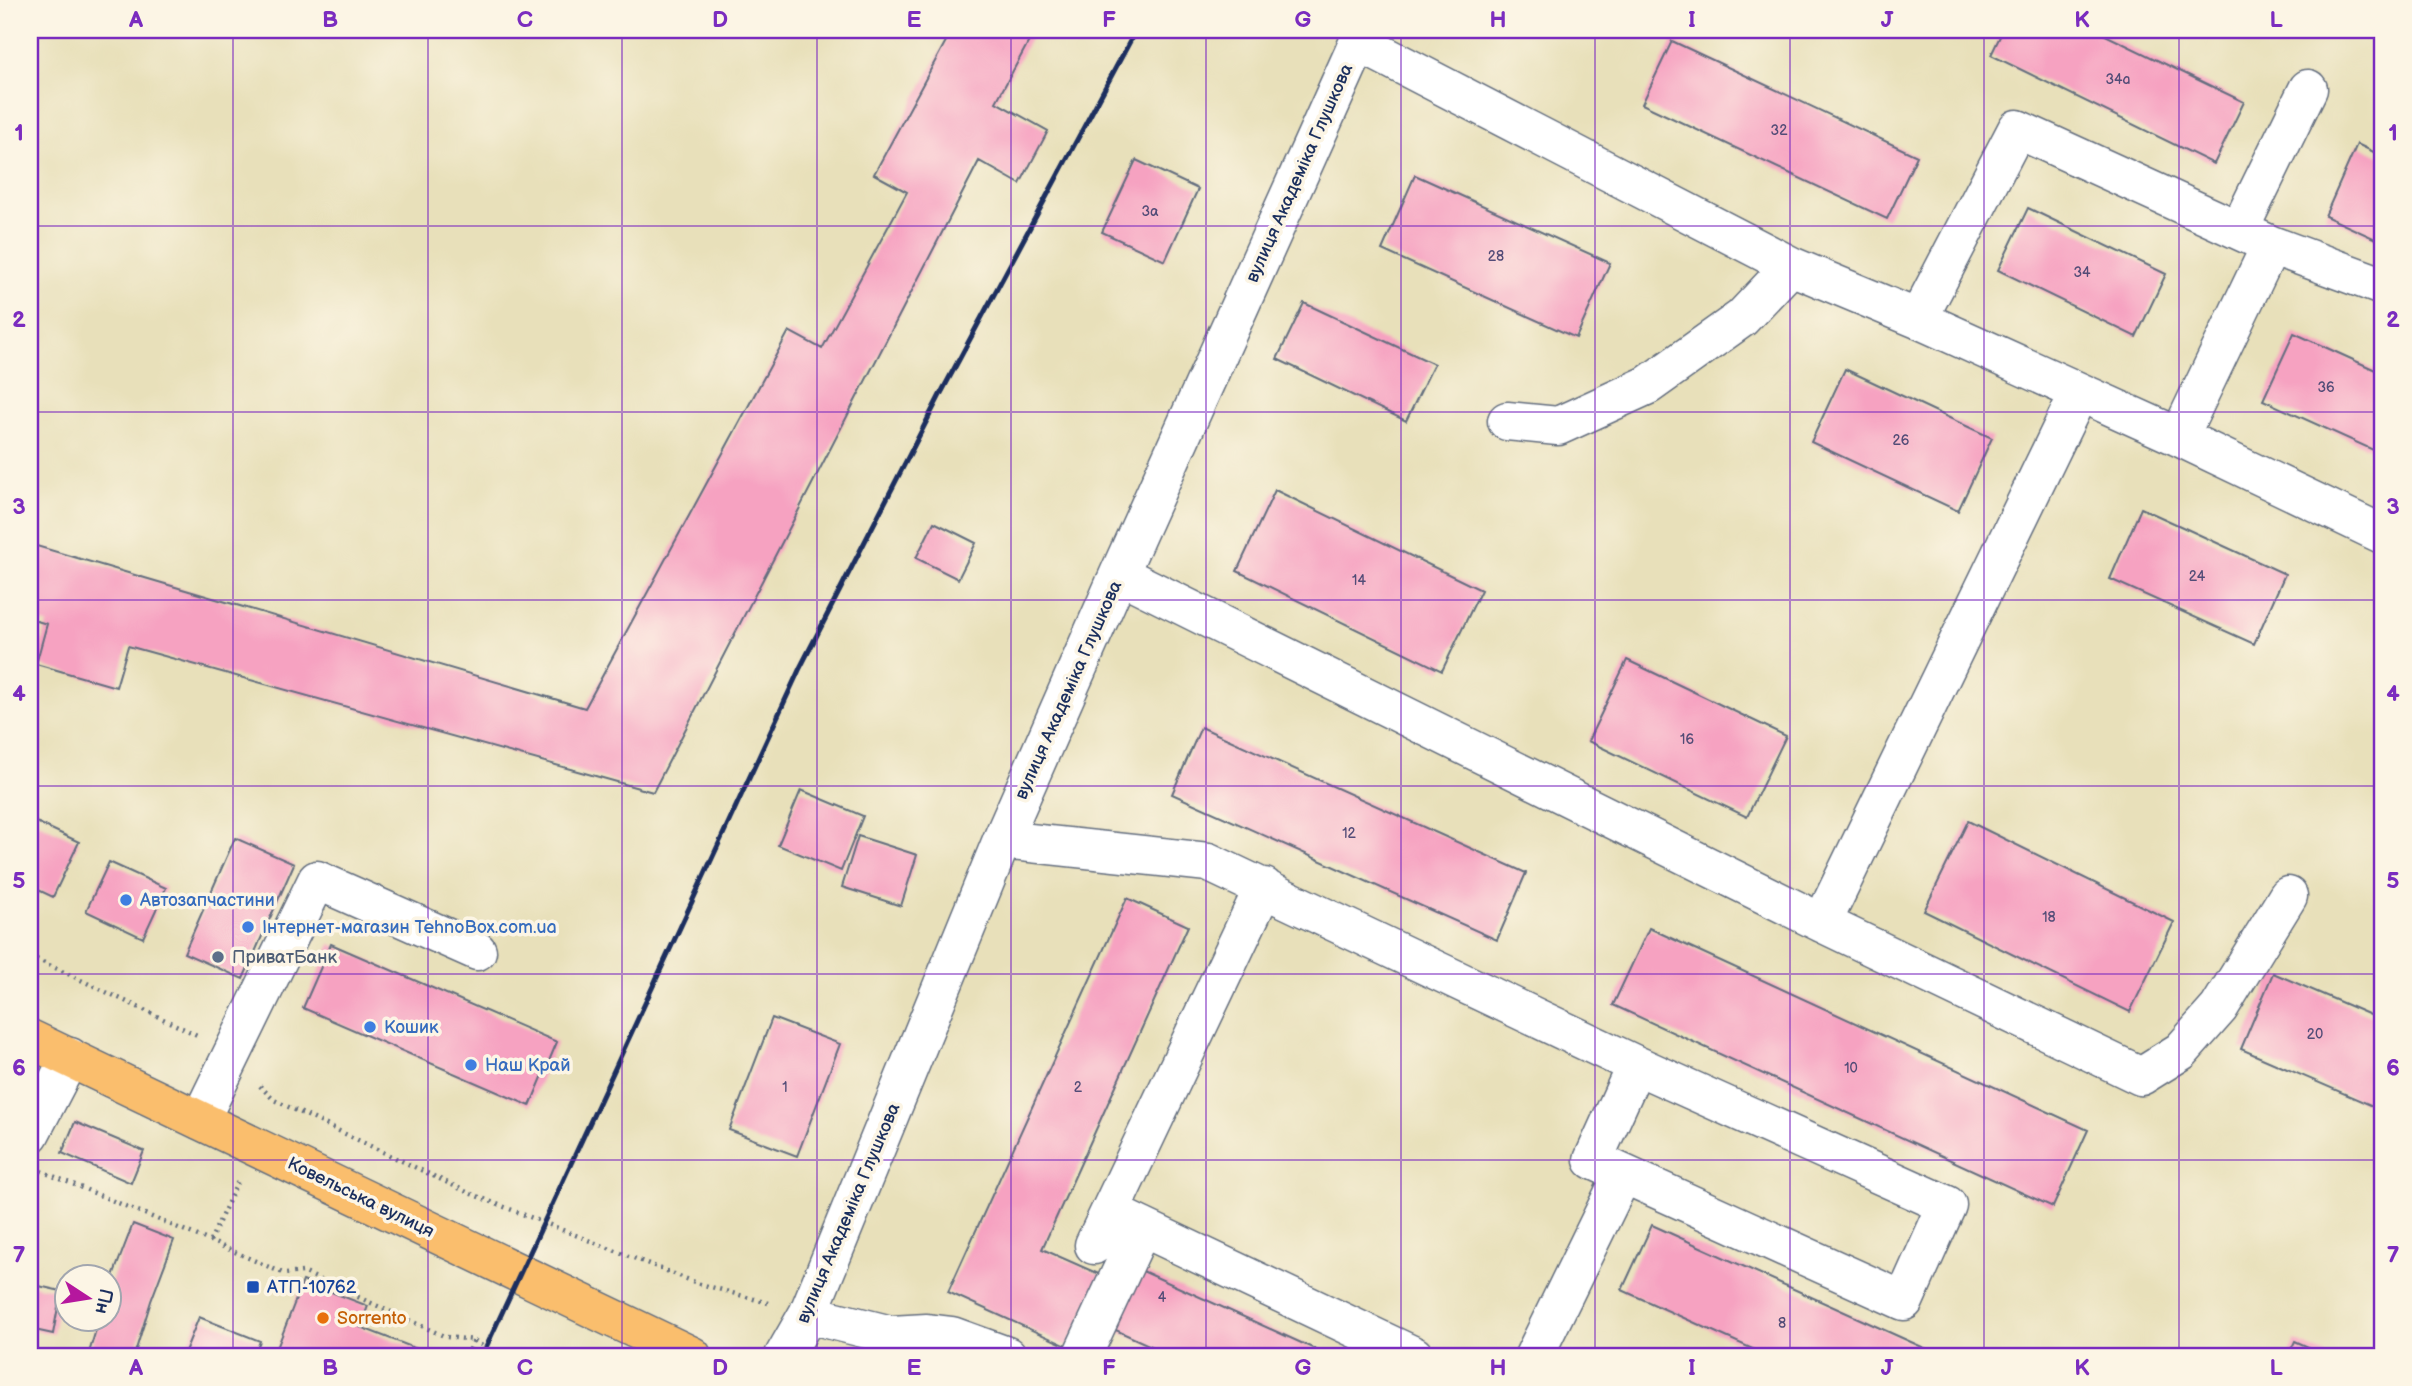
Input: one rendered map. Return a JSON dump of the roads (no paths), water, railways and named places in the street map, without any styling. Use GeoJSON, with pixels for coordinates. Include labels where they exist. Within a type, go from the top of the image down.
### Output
{"type":"FeatureCollection","features":[{"type":"Feature","properties":{"kind":"main road","name":"Ковельська вулиця"},"geometry":{"type":"LineString","coordinates":[[30,1038],[692,1356]]}},
{"type":"Feature","properties":{"kind":"street"},"geometry":{"type":"LineString","coordinates":[[1361,36],[1791,266],[1918,319],[2179,437],[2382,534]]}},
{"type":"Feature","properties":{"kind":"street","name":"вулиця Академіка Глушкова"},"geometry":{"type":"LineString","coordinates":[[784,1356],[808,1314],[1002,840],[1361,36]]}},
{"type":"Feature","properties":{"kind":"street"},"geometry":{"type":"LineString","coordinates":[[2179,437],[2308,89]]}},
{"type":"Feature","properties":{"kind":"street"},"geometry":{"type":"LineString","coordinates":[[1918,319],[2017,129],[2255,237],[2382,286]]}},
{"type":"Feature","properties":{"kind":"street"},"geometry":{"type":"LineString","coordinates":[[1507,421],[1558,426],[1648,385],[1742,318],[1791,266]]}},
{"type":"Feature","properties":{"kind":"street"},"geometry":{"type":"LineString","coordinates":[[1822,923],[2079,393]]}},
{"type":"Feature","properties":{"kind":"street"},"geometry":{"type":"LineString","coordinates":[[1119,574],[1822,923],[2141,1076],[2181,1051],[2219,1008],[2288,896]]}},
{"type":"Feature","properties":{"kind":"street"},"geometry":{"type":"LineString","coordinates":[[1002,840],[1208,862],[1636,1065],[1947,1205],[1904,1301],[1593,1160],[1636,1065]]}},
{"type":"Feature","properties":{"kind":"street"},"geometry":{"type":"LineString","coordinates":[[200,1120],[317,880],[477,951]]}},
{"type":"Feature","properties":{"kind":"street"},"geometry":{"type":"LineString","coordinates":[[1082,1356],[1115,1228],[1264,887]]}},
{"type":"Feature","properties":{"kind":"street"},"geometry":{"type":"LineString","coordinates":[[30,1134],[70,1057]]}},
{"type":"Feature","properties":{"kind":"street"},"geometry":{"type":"LineString","coordinates":[[1534,1356],[1623,1174]]}},
{"type":"Feature","properties":{"kind":"street"},"geometry":{"type":"LineString","coordinates":[[1115,1228],[1414,1356]]}},
{"type":"Feature","properties":{"kind":"street"},"geometry":{"type":"LineString","coordinates":[[808,1314],[891,1335],[952,1336],[1007,1356]]}},
{"type":"Feature","properties":{"kind":"railway"},"geometry":{"type":"LineString","coordinates":[[482,1356],[800,668],[940,395],[1136,30]]}},
{"type":"Feature","properties":{"kind":"place","name":"Автозапчастини"},"geometry":{"type":"Point","coordinates":[126,900]}},
{"type":"Feature","properties":{"kind":"place","name":"Інтернет-магазин TehnoBox.com.ua"},"geometry":{"type":"Point","coordinates":[248,927]}},
{"type":"Feature","properties":{"kind":"place","name":"ПриватБанк"},"geometry":{"type":"Point","coordinates":[218,957]}},
{"type":"Feature","properties":{"kind":"place","name":"Кошик"},"geometry":{"type":"Point","coordinates":[370,1027]}},
{"type":"Feature","properties":{"kind":"place","name":"Наш Край"},"geometry":{"type":"Point","coordinates":[471,1065]}},
{"type":"Feature","properties":{"kind":"place","name":"АТП-10762"},"geometry":{"type":"Point","coordinates":[253,1287]}},
{"type":"Feature","properties":{"kind":"place","name":"Sorrento"},"geometry":{"type":"Point","coordinates":[323,1318]}}]}
